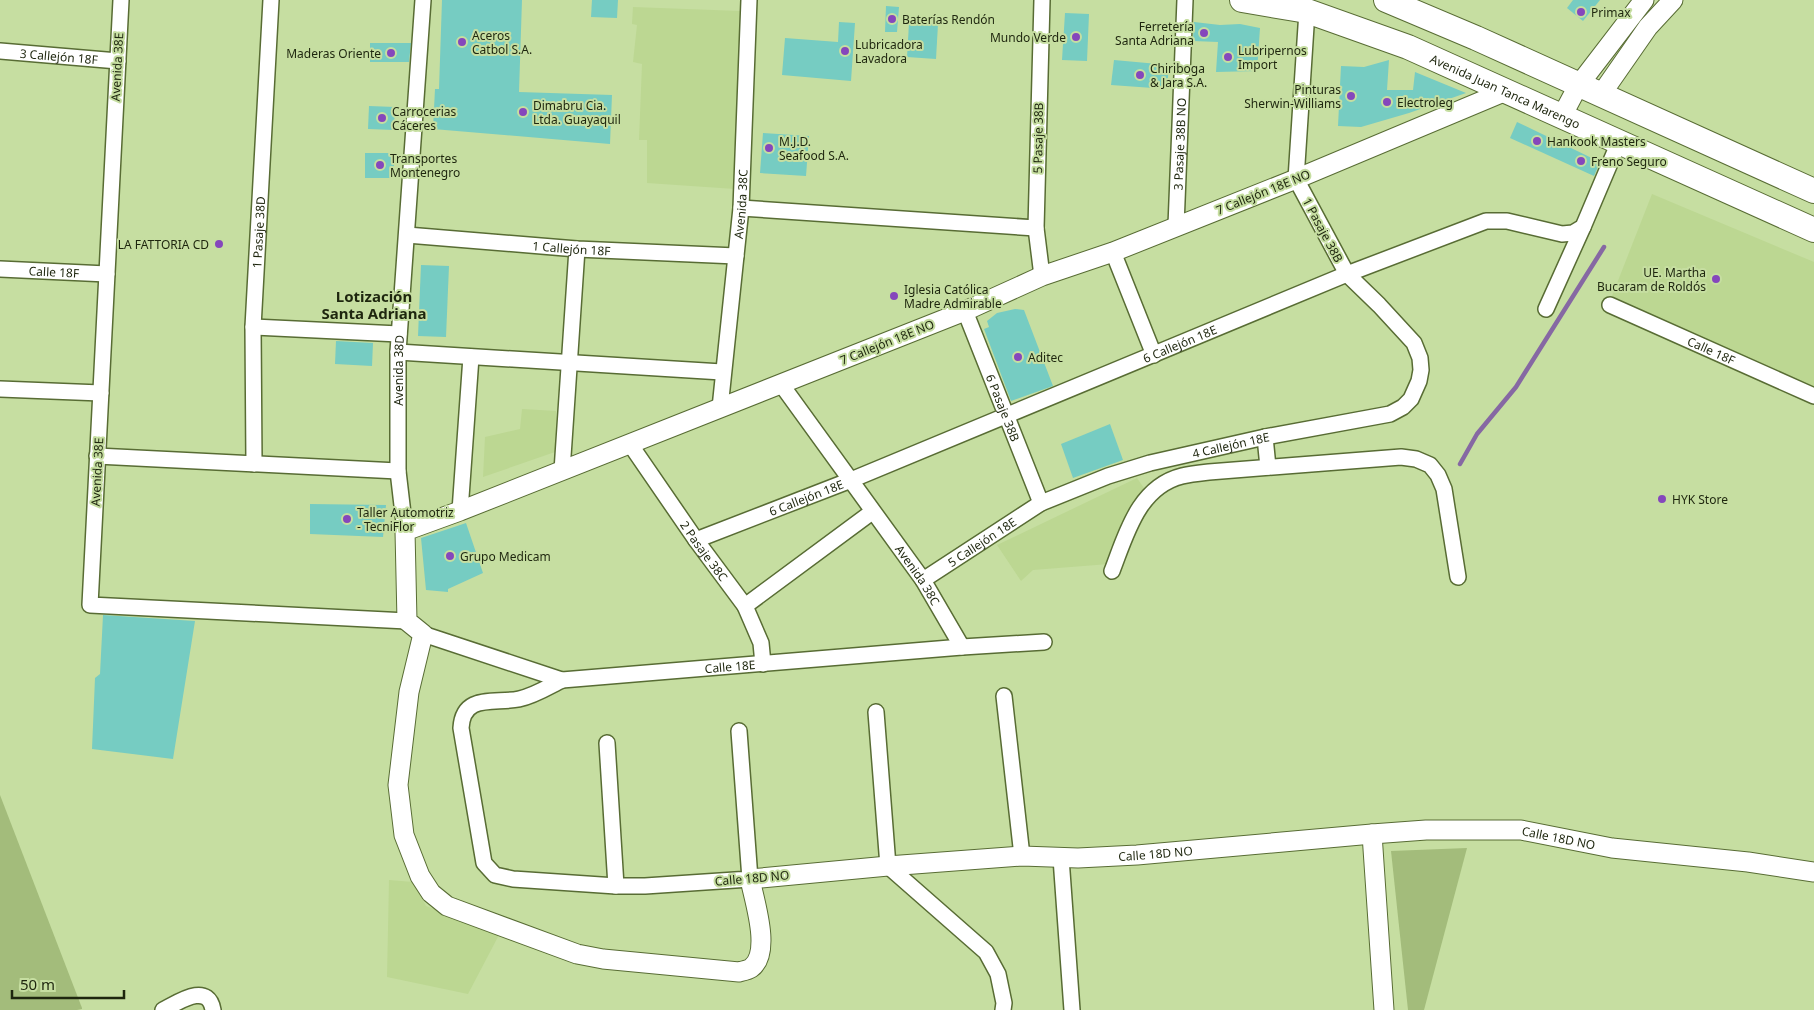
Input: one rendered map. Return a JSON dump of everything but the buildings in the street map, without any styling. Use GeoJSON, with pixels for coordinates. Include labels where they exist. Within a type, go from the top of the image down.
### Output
{"type":"FeatureCollection","features":[{"type":"Feature","properties":{"kind":"main road","name":"Avenida Juan Tanca Marengo"},"geometry":{"type":"LineString","coordinates":[[1242,0],[1307,11],[1408,47],[1814,230]]}},
{"type":"Feature","properties":{"kind":"main road"},"geometry":{"type":"LineString","coordinates":[[1386,0],[1476,38],[1600,96],[1814,191]]}},
{"type":"Feature","properties":{"kind":"street","name":"Avenida 38E"},"geometry":{"type":"LineString","coordinates":[[121,0],[90,605],[407,621]]}},
{"type":"Feature","properties":{"kind":"street","name":"1 Pasaje 38D"},"geometry":{"type":"LineString","coordinates":[[254,464],[253,327],[271,0]]}},
{"type":"Feature","properties":{"kind":"street","name":"Avenida 38D"},"geometry":{"type":"LineString","coordinates":[[407,621],[405,531],[398,471],[398,352],[423,0]]}},
{"type":"Feature","properties":{"kind":"street","name":"Avenida 38C"},"geometry":{"type":"LineString","coordinates":[[720,408],[722,372],[741,208],[749,0]]}},
{"type":"Feature","properties":{"kind":"street","name":"5 Pasaje 38B"},"geometry":{"type":"LineString","coordinates":[[1042,0],[1036,228],[1042,276]]}},
{"type":"Feature","properties":{"kind":"street","name":"3 Pasaje 38B NO"},"geometry":{"type":"LineString","coordinates":[[1176,226],[1185,0]]}},
{"type":"Feature","properties":{"kind":"street"},"geometry":{"type":"LineString","coordinates":[[1562,116],[1578,86],[1644,0]]}},
{"type":"Feature","properties":{"kind":"street"},"geometry":{"type":"LineString","coordinates":[[1600,96],[1648,27],[1673,0]]}},
{"type":"Feature","properties":{"kind":"street"},"geometry":{"type":"LineString","coordinates":[[1296,179],[1307,11]]}},
{"type":"Feature","properties":{"kind":"street","name":"3 Callejón 18F"},"geometry":{"type":"LineString","coordinates":[[0,51],[118,61]]}},
{"type":"Feature","properties":{"kind":"street","name":"7 Callejón 18E NO"},"geometry":{"type":"LineString","coordinates":[[405,531],[460,512],[965,311],[1042,276],[1113,252],[1296,179],[1506,91]]}},
{"type":"Feature","properties":{"kind":"street"},"geometry":{"type":"LineString","coordinates":[[1546,309],[1619,142]]}},
{"type":"Feature","properties":{"kind":"street","name":"1 Pasaje 38B"},"geometry":{"type":"LineString","coordinates":[[1296,179],[1347,274],[1414,343],[1420,358],[1421,370],[1416,390]]}},
{"type":"Feature","properties":{"kind":"street"},"geometry":{"type":"LineString","coordinates":[[741,208],[1036,228]]}},
{"type":"Feature","properties":{"kind":"street","name":"6 Callejón 18E"},"geometry":{"type":"LineString","coordinates":[[696,540],[851,480],[1347,274],[1486,221],[1507,221],[1562,234],[1573,233],[1583,227]]}},
{"type":"Feature","properties":{"kind":"street","name":"1 Callejón 18F"},"geometry":{"type":"LineString","coordinates":[[407,235],[577,248],[736,256]]}},
{"type":"Feature","properties":{"kind":"street"},"geometry":{"type":"LineString","coordinates":[[562,471],[577,248]]}},
{"type":"Feature","properties":{"kind":"street"},"geometry":{"type":"LineString","coordinates":[[1113,252],[1154,355]]}},
{"type":"Feature","properties":{"kind":"street","name":"Calle 18F"},"geometry":{"type":"LineString","coordinates":[[0,269],[107,274]]}},
{"type":"Feature","properties":{"kind":"street","name":"Calle 18F"},"geometry":{"type":"LineString","coordinates":[[1610,305],[1814,396]]}},
{"type":"Feature","properties":{"kind":"street","name":"6 Pasaje 38B"},"geometry":{"type":"LineString","coordinates":[[965,311],[1041,503]]}},
{"type":"Feature","properties":{"kind":"street"},"geometry":{"type":"LineString","coordinates":[[253,327],[399,334]]}},
{"type":"Feature","properties":{"kind":"street"},"geometry":{"type":"LineString","coordinates":[[398,352],[569,361],[722,372]]}},
{"type":"Feature","properties":{"kind":"street"},"geometry":{"type":"LineString","coordinates":[[460,512],[471,357]]}},
{"type":"Feature","properties":{"kind":"street","name":"Avenida 38C"},"geometry":{"type":"LineString","coordinates":[[781,384],[923,580],[962,647]]}},
{"type":"Feature","properties":{"kind":"street"},"geometry":{"type":"LineString","coordinates":[[0,389],[101,393]]}},
{"type":"Feature","properties":{"kind":"street","name":"4 Callejón 18E"},"geometry":{"type":"LineString","coordinates":[[1041,503],[1108,476],[1150,463],[1390,414],[1403,408],[1416,390]]}},
{"type":"Feature","properties":{"kind":"street"},"geometry":{"type":"LineString","coordinates":[[1265,438],[1268,467]]}},
{"type":"Feature","properties":{"kind":"street","name":"2 Pasaje 38C"},"geometry":{"type":"LineString","coordinates":[[630,444],[696,540],[745,606],[761,643],[763,664]]}},
{"type":"Feature","properties":{"kind":"street"},"geometry":{"type":"LineString","coordinates":[[97,456],[398,471]]}},
{"type":"Feature","properties":{"kind":"street"},"geometry":{"type":"LineString","coordinates":[[1112,571],[1129,527],[1141,504],[1159,486],[1181,476],[1209,472],[1401,457],[1416,459],[1430,466],[1438,475],[1444,490],[1458,577]]}},
{"type":"Feature","properties":{"kind":"street"},"geometry":{"type":"LineString","coordinates":[[1150,463],[1159,486]]}},
{"type":"Feature","properties":{"kind":"street","name":"5 Callejón 18E"},"geometry":{"type":"LineString","coordinates":[[923,580],[1041,503]]}},
{"type":"Feature","properties":{"kind":"street"},"geometry":{"type":"LineString","coordinates":[[745,606],[872,512]]}},
{"type":"Feature","properties":{"kind":"street"},"geometry":{"type":"LineString","coordinates":[[407,621],[423,634],[409,692],[398,785],[404,835],[420,876],[431,893],[446,906],[577,954],[603,959],[740,972],[750,968],[759,958],[762,943],[750,878],[740,731]]}},
{"type":"Feature","properties":{"kind":"street","name":"Calle 18E"},"geometry":{"type":"LineString","coordinates":[[423,634],[562,680],[1044,642]]}},
{"type":"Feature","properties":{"kind":"street","name":"Calle 18D NO"},"geometry":{"type":"LineString","coordinates":[[562,680],[539,692],[519,699],[476,703],[467,709],[462,718],[461,728],[484,863],[495,875],[513,879],[616,886],[645,886],[1022,856],[1061,858],[1137,855],[1426,830],[1521,830],[1612,848],[1748,862],[1814,872]]}},
{"type":"Feature","properties":{"kind":"street"},"geometry":{"type":"LineString","coordinates":[[1004,696],[1022,856]]}},
{"type":"Feature","properties":{"kind":"street"},"geometry":{"type":"LineString","coordinates":[[876,712],[888,866],[986,952],[998,974],[1004,1003],[1003,1010]]}},
{"type":"Feature","properties":{"kind":"street"},"geometry":{"type":"LineString","coordinates":[[607,743],[616,886]]}},
{"type":"Feature","properties":{"kind":"street"},"geometry":{"type":"LineString","coordinates":[[1372,834],[1384,1010]]}},
{"type":"Feature","properties":{"kind":"street"},"geometry":{"type":"LineString","coordinates":[[1061,858],[1072,1010]]}},
{"type":"Feature","properties":{"kind":"street"},"geometry":{"type":"LineString","coordinates":[[163,1010],[193,995],[205,997],[212,1005],[213,1010]]}},
{"type":"Feature","properties":{"kind":"shaded area"},"geometry":{"type":"Polygon","coordinates":[[[633,7],[740,11],[735,189],[647,183],[647,140],[639,140],[642,64],[633,62],[637,25],[632,24],[633,7]]]}},
{"type":"Feature","properties":{"kind":"shaded area","name":"UE. Martha Bucaram de Roldós"},"geometry":{"type":"Polygon","coordinates":[[[1652,194],[1814,262],[1814,388],[1612,296],[1652,194]]]}},
{"type":"Feature","properties":{"kind":"shaded area"},"geometry":{"type":"Polygon","coordinates":[[[522,409],[556,411],[555,452],[483,477],[485,437],[520,429],[522,409]]]}},
{"type":"Feature","properties":{"kind":"shaded area"},"geometry":{"type":"Polygon","coordinates":[[[1137,478],[1146,491],[1109,564],[1033,570],[1021,581],[997,545],[1137,478]]]}},
{"type":"Feature","properties":{"kind":"shaded area"},"geometry":{"type":"Polygon","coordinates":[[[0,795],[82,1009],[0,1010],[0,795]]]}},
{"type":"Feature","properties":{"kind":"shaded area"},"geometry":{"type":"Polygon","coordinates":[[[1467,848],[1424,1010],[1408,1010],[1391,851],[1467,848]]]}},
{"type":"Feature","properties":{"kind":"shaded area"},"geometry":{"type":"Polygon","coordinates":[[[389,880],[413,882],[426,906],[500,933],[468,994],[387,977],[389,880]]]}},
{"type":"Feature","properties":{"kind":"waterway"},"geometry":{"type":"LineString","coordinates":[[1460,464],[1477,434],[1516,387],[1604,247]]}},
{"type":"Feature","properties":{"kind":"place","name":"Primax"},"geometry":{"type":"Point","coordinates":[1581,12]}},
{"type":"Feature","properties":{"kind":"place","name":"Baterías Rendón"},"geometry":{"type":"Point","coordinates":[892,19]}},
{"type":"Feature","properties":{"kind":"place","name":"Ferretería Santa Adriana"},"geometry":{"type":"Point","coordinates":[1204,33]}},
{"type":"Feature","properties":{"kind":"place","name":"Mundo Verde"},"geometry":{"type":"Point","coordinates":[1076,37]}},
{"type":"Feature","properties":{"kind":"place","name":"Aceros Catbol S.A."},"geometry":{"type":"Point","coordinates":[462,42]}},
{"type":"Feature","properties":{"kind":"place","name":"Lubricadora Lavadora"},"geometry":{"type":"Point","coordinates":[845,51]}},
{"type":"Feature","properties":{"kind":"place","name":"Maderas Oriente"},"geometry":{"type":"Point","coordinates":[391,53]}},
{"type":"Feature","properties":{"kind":"place","name":"Lubripernos Import"},"geometry":{"type":"Point","coordinates":[1228,57]}},
{"type":"Feature","properties":{"kind":"place","name":"Chiriboga & Jara S.A."},"geometry":{"type":"Point","coordinates":[1140,75]}},
{"type":"Feature","properties":{"kind":"place","name":"Pinturas Sherwin-Williams"},"geometry":{"type":"Point","coordinates":[1351,96]}},
{"type":"Feature","properties":{"kind":"place","name":"Electroleg"},"geometry":{"type":"Point","coordinates":[1387,102]}},
{"type":"Feature","properties":{"kind":"place","name":"Dimabru Cia. Ltda. Guayaquil"},"geometry":{"type":"Point","coordinates":[523,112]}},
{"type":"Feature","properties":{"kind":"place","name":"Carrocerias Cáceres"},"geometry":{"type":"Point","coordinates":[382,118]}},
{"type":"Feature","properties":{"kind":"place","name":"Hankook Masters"},"geometry":{"type":"Point","coordinates":[1537,141]}},
{"type":"Feature","properties":{"kind":"place","name":"M.J.D. Seafood S.A."},"geometry":{"type":"Point","coordinates":[769,148]}},
{"type":"Feature","properties":{"kind":"place","name":"Freno Seguro"},"geometry":{"type":"Point","coordinates":[1581,161]}},
{"type":"Feature","properties":{"kind":"place","name":"Transportes Montenegro"},"geometry":{"type":"Point","coordinates":[380,165]}},
{"type":"Feature","properties":{"kind":"place","name":"LA FATTORIA CD"},"geometry":{"type":"Point","coordinates":[219,244]}},
{"type":"Feature","properties":{"kind":"place","name":"UE. Martha Bucaram de Roldós"},"geometry":{"type":"Point","coordinates":[1716,279]}},
{"type":"Feature","properties":{"kind":"place","name":"Iglesia Católica Madre Admirable"},"geometry":{"type":"Point","coordinates":[894,296]}},
{"type":"Feature","properties":{"kind":"place","name":"Aditec"},"geometry":{"type":"Point","coordinates":[1018,357]}},
{"type":"Feature","properties":{"kind":"place","name":"HYK Store"},"geometry":{"type":"Point","coordinates":[1662,499]}},
{"type":"Feature","properties":{"kind":"place","name":"Taller Automotriz - TecniFlor"},"geometry":{"type":"Point","coordinates":[347,519]}},
{"type":"Feature","properties":{"kind":"place","name":"Grupo Medicam"},"geometry":{"type":"Point","coordinates":[450,556]}},
{"type":"Feature","properties":{"kind":"district","name":"Lotización Santa Adriana"},"geometry":{"type":"Point","coordinates":[374,304]}}]}
